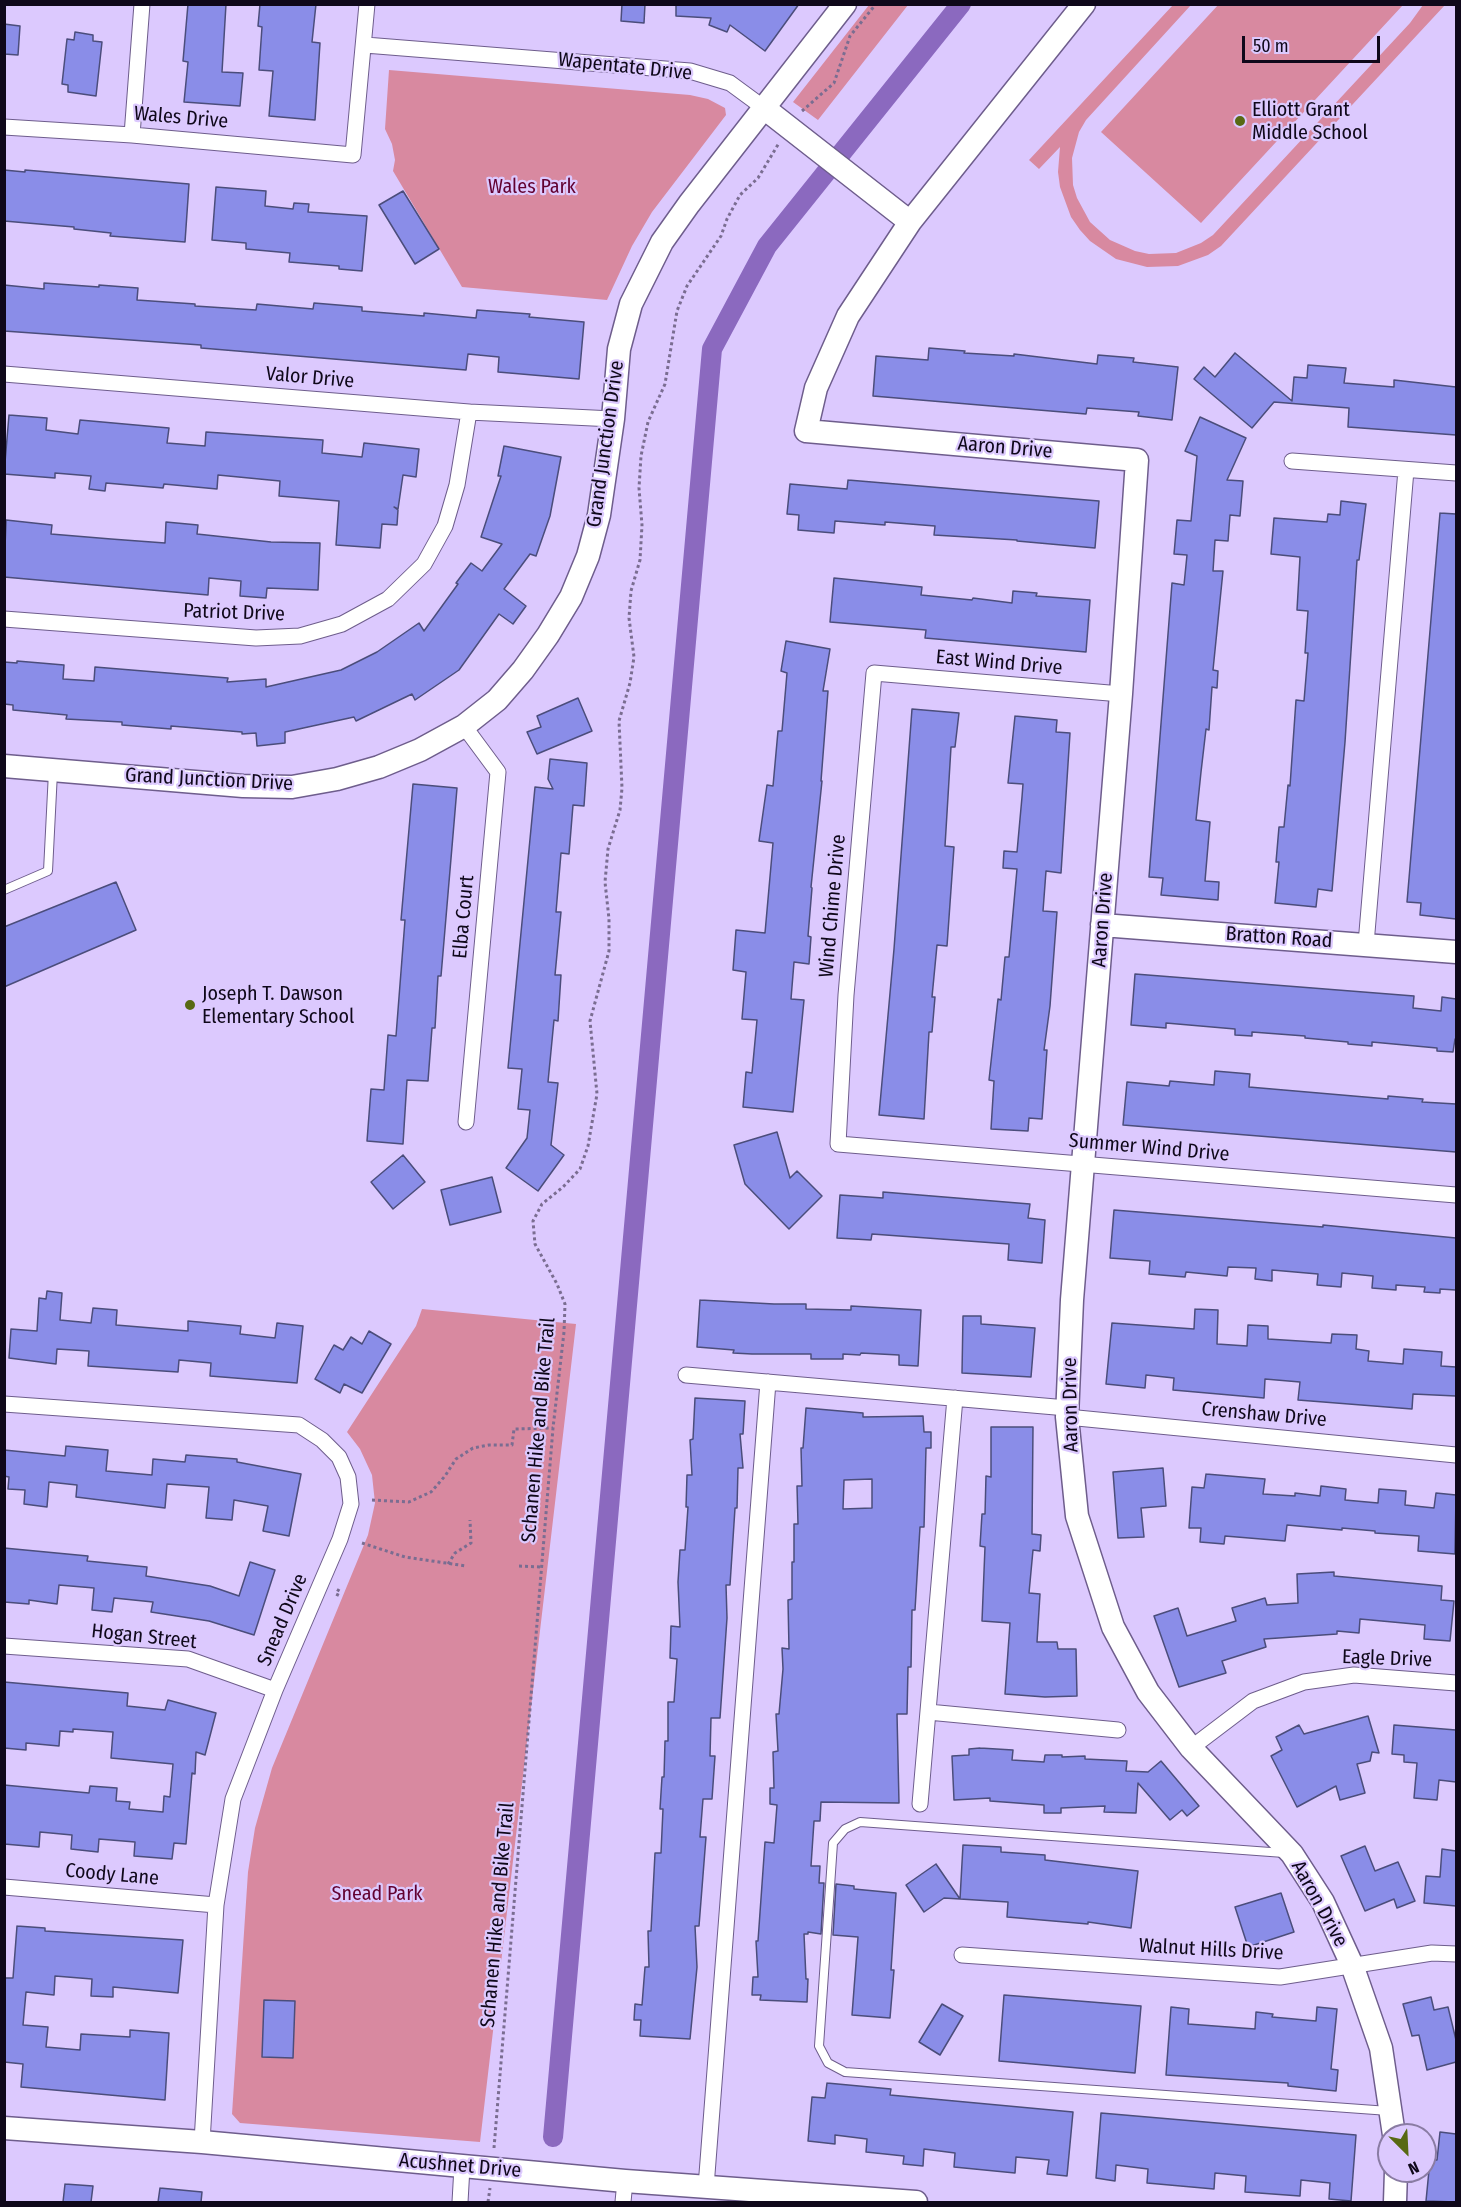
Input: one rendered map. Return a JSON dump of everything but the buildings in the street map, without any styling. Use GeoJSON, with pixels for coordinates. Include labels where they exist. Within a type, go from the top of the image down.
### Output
{"type":"FeatureCollection","features":[{"type":"Feature","properties":{"kind":"street"},"geometry":{"type":"LineString","coordinates":[[132,135],[142,4]]}},
{"type":"Feature","properties":{"kind":"street"},"geometry":{"type":"LineString","coordinates":[[365,45],[367,4]]}},
{"type":"Feature","properties":{"kind":"street","name":"Grand Junction Drive"},"geometry":{"type":"LineString","coordinates":[[4,766],[243,786],[292,787],[379,768],[420,750],[464,726],[497,700],[523,670],[548,635],[571,597],[588,556],[599,515],[613,419],[619,350],[631,304],[662,242],[688,204],[845,4]]}},
{"type":"Feature","properties":{"kind":"street","name":"Aaron Drive"},"geometry":{"type":"LineString","coordinates":[[1084,4],[910,222],[848,316],[816,388],[806,431],[1137,460],[1121,694],[1071,1300],[1067,1413],[1077,1516],[1113,1627],[1148,1692],[1191,1748],[1292,1854],[1323,1902],[1352,1965],[1381,2048],[1392,2123]]}},
{"type":"Feature","properties":{"kind":"street","name":"Wales Drive"},"geometry":{"type":"LineString","coordinates":[[4,127],[132,135],[353,155],[365,45]]}},
{"type":"Feature","properties":{"kind":"street","name":"Wapentate Drive"},"geometry":{"type":"LineString","coordinates":[[365,45],[690,71],[730,83],[910,222]]}},
{"type":"Feature","properties":{"kind":"street","name":"Valor Drive"},"geometry":{"type":"LineString","coordinates":[[4,374],[469,412],[613,419]]}},
{"type":"Feature","properties":{"kind":"street","name":"Patriot Drive"},"geometry":{"type":"LineString","coordinates":[[4,619],[256,638],[300,636],[342,624],[388,599],[424,564],[445,526],[457,485],[469,412]]}},
{"type":"Feature","properties":{"kind":"street"},"geometry":{"type":"LineString","coordinates":[[1292,461],[1456,474]]}},
{"type":"Feature","properties":{"kind":"street"},"geometry":{"type":"LineString","coordinates":[[1366,944],[1406,470]]}},
{"type":"Feature","properties":{"kind":"street","name":"East Wind Drive"},"geometry":{"type":"LineString","coordinates":[[874,673],[1121,694]]}},
{"type":"Feature","properties":{"kind":"street","name":"Wind Chime Drive"},"geometry":{"type":"LineString","coordinates":[[838,1144],[846,995],[874,673]]}},
{"type":"Feature","properties":{"kind":"street","name":"Elba Court"},"geometry":{"type":"LineString","coordinates":[[464,726],[498,772],[466,1122]]}},
{"type":"Feature","properties":{"kind":"street","name":"Bratton Road"},"geometry":{"type":"LineString","coordinates":[[1102,925],[1456,952]]}},
{"type":"Feature","properties":{"kind":"street","name":"Summer Wind Drive"},"geometry":{"type":"LineString","coordinates":[[838,1144],[1456,1195]]}},
{"type":"Feature","properties":{"kind":"street","name":"Crenshaw Drive"},"geometry":{"type":"LineString","coordinates":[[686,1375],[955,1398],[1067,1413],[1456,1455]]}},
{"type":"Feature","properties":{"kind":"street"},"geometry":{"type":"LineString","coordinates":[[706,2187],[768,1382]]}},
{"type":"Feature","properties":{"kind":"street"},"geometry":{"type":"LineString","coordinates":[[920,1804],[955,1398]]}},
{"type":"Feature","properties":{"kind":"street","name":"Snead Drive"},"geometry":{"type":"LineString","coordinates":[[4,1404],[299,1425],[322,1440],[339,1457],[348,1477],[351,1504],[340,1539],[275,1689],[233,1799],[216,1905],[202,2142]]}},
{"type":"Feature","properties":{"kind":"street","name":"Hogan Street"},"geometry":{"type":"LineString","coordinates":[[4,1646],[188,1659],[275,1689]]}},
{"type":"Feature","properties":{"kind":"street","name":"Eagle Drive"},"geometry":{"type":"LineString","coordinates":[[1191,1748],[1253,1701],[1304,1682],[1354,1675],[1456,1683]]}},
{"type":"Feature","properties":{"kind":"street"},"geometry":{"type":"LineString","coordinates":[[928,1712],[1118,1730]]}},
{"type":"Feature","properties":{"kind":"street","name":"Coody Lane"},"geometry":{"type":"LineString","coordinates":[[4,1887],[216,1905]]}},
{"type":"Feature","properties":{"kind":"street","name":"Walnut Hills Drive"},"geometry":{"type":"LineString","coordinates":[[962,1955],[1280,1977],[1432,1953],[1456,1954]]}},
{"type":"Feature","properties":{"kind":"street","name":"Acushnet Drive"},"geometry":{"type":"LineString","coordinates":[[4,2128],[202,2142],[462,2167],[624,2192],[706,2187],[916,2202]]}},
{"type":"Feature","properties":{"kind":"street"},"geometry":{"type":"LineString","coordinates":[[460,2202],[462,2167]]}},
{"type":"Feature","properties":{"kind":"street"},"geometry":{"type":"LineString","coordinates":[[1395,2202],[1396,2183]]}},
{"type":"Feature","properties":{"kind":"lane"},"geometry":{"type":"LineString","coordinates":[[4,890],[48,871],[53,770]]}},
{"type":"Feature","properties":{"kind":"lane"},"geometry":{"type":"LineString","coordinates":[[1292,1854],[860,1822],[844,1829],[833,1843],[819,2046],[828,2063],[845,2072],[1391,2111]]}},
{"type":"Feature","properties":{"kind":"path","name":"Schanen Hike and Bike Trail"},"geometry":{"type":"LineString","coordinates":[[495,2137],[564,1332],[565,1304],[535,1244],[533,1221],[542,1204],[580,1170],[588,1146],[597,1094],[590,1021],[609,951],[609,919],[604,882],[608,849],[620,810],[622,788],[619,721],[630,683],[634,657],[629,618],[631,591],[640,560],[641,456],[648,422],[664,384],[677,311],[687,286],[721,236],[740,195],[797,133],[807,105],[834,83],[850,36],[876,4]]}},
{"type":"Feature","properties":{"kind":"path"},"geometry":{"type":"LineString","coordinates":[[372,1500],[409,1502],[431,1492],[456,1459],[473,1448],[513,1445],[514,1429],[554,1428]]}},
{"type":"Feature","properties":{"kind":"path"},"geometry":{"type":"LineString","coordinates":[[448,1564],[455,1553],[471,1543],[470,1520]]}},
{"type":"Feature","properties":{"kind":"path"},"geometry":{"type":"LineString","coordinates":[[362,1543],[405,1557],[466,1566]]}},
{"type":"Feature","properties":{"kind":"path"},"geometry":{"type":"LineString","coordinates":[[519,1566],[542,1568]]}},
{"type":"Feature","properties":{"kind":"green space"},"geometry":{"type":"Polygon","coordinates":[[[1219,4],[1403,5],[1201,223],[1101,132],[1219,4]]]}},
{"type":"Feature","properties":{"kind":"green space"},"geometry":{"type":"Polygon","coordinates":[[[869,5],[908,5],[818,120],[793,102],[869,5]]]}},
{"type":"Feature","properties":{"kind":"green space"},"geometry":{"type":"Polygon","coordinates":[[[1173,5],[1191,5],[1086,120],[1079,132],[1072,158],[1073,185],[1090,222],[1110,240],[1135,251],[1149,254],[1176,253],[1201,243],[1213,235],[1410,23],[1423,5],[1445,5],[1221,246],[1208,255],[1178,266],[1147,267],[1116,259],[1090,241],[1080,230],[1071,217],[1060,187],[1058,172],[1060,147],[1039,169],[1029,160],[1173,5]]]}},
{"type":"Feature","properties":{"kind":"green space","name":"Wales Park"},"geometry":{"type":"Polygon","coordinates":[[[389,70],[690,95],[708,99],[725,108],[726,115],[652,212],[632,246],[607,300],[462,287],[393,171],[395,160],[392,144],[385,129],[389,70]]]}},
{"type":"Feature","properties":{"kind":"green space","name":"Snead Park"},"geometry":{"type":"Polygon","coordinates":[[[422,1309],[576,1324],[480,2142],[240,2123],[232,2114],[248,1872],[255,1828],[272,1768],[368,1535],[375,1503],[372,1475],[360,1449],[347,1432],[416,1326],[422,1309]]]}},
{"type":"Feature","properties":{"kind":"waterway"},"geometry":{"type":"LineString","coordinates":[[553,2137],[712,349],[767,246],[961,4]]}},
{"type":"Feature","properties":{"kind":"place","name":"Elliott Grant Middle School"},"geometry":{"type":"Point","coordinates":[1240,121]}},
{"type":"Feature","properties":{"kind":"place","name":"Joseph T. Dawson Elementary School"},"geometry":{"type":"Point","coordinates":[190,1005]}}]}
